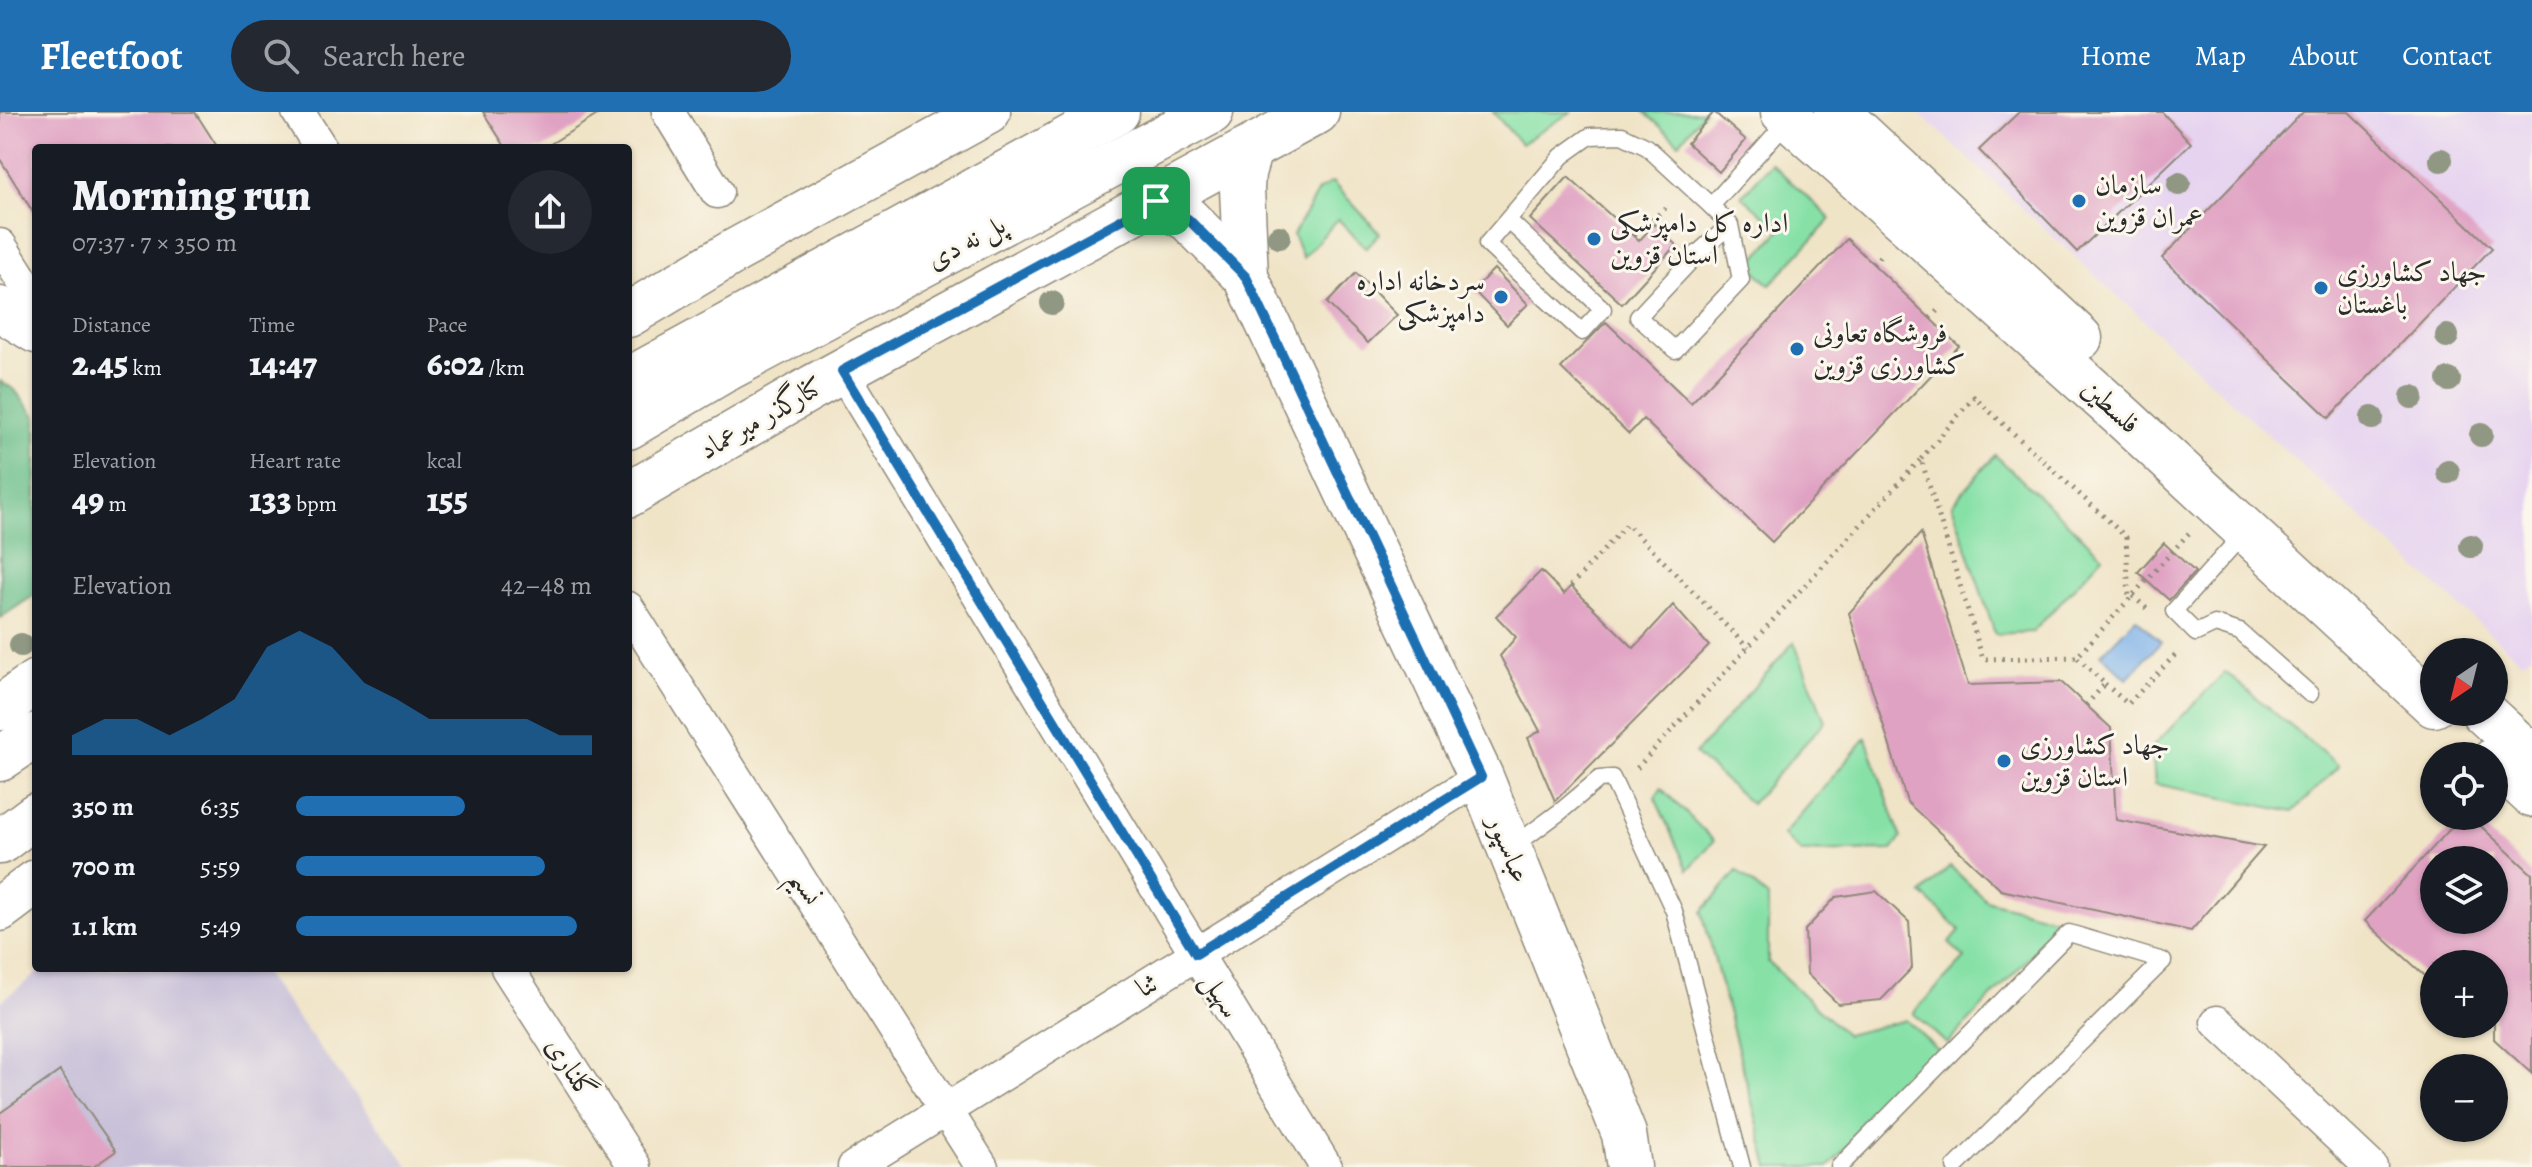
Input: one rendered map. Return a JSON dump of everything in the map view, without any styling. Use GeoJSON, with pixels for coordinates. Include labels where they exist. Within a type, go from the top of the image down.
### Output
{"type":"FeatureCollection","features":[{"type":"Feature","properties":{"kind":"main road"},"geometry":{"type":"LineString","coordinates":[[632,313],[735,251],[988,112]]}},
{"type":"Feature","properties":{"kind":"main road","name":"پل نه دی"},"geometry":{"type":"LineString","coordinates":[[632,378],[1117,112]]}},
{"type":"Feature","properties":{"kind":"main road","name":"پل نه دی"},"geometry":{"type":"LineString","coordinates":[[632,425],[721,372],[1211,112]]}},
{"type":"Feature","properties":{"kind":"main road","name":"کنارگذر میرعماد"},"geometry":{"type":"LineString","coordinates":[[632,493],[842,371],[1317,112]]}},
{"type":"Feature","properties":{"kind":"main road","name":"فلسطین"},"geometry":{"type":"LineString","coordinates":[[1837,112],[2420,653]]}},
{"type":"Feature","properties":{"kind":"main road","name":"فلسطین"},"geometry":{"type":"LineString","coordinates":[[1787,115],[2420,692]]}},
{"type":"Feature","properties":{"kind":"main road"},"geometry":{"type":"LineString","coordinates":[[1246,277],[1242,189],[1250,149]]}},
{"type":"Feature","properties":{"kind":"main road"},"geometry":{"type":"LineString","coordinates":[[1156,201],[1188,219],[1246,277]]}},
{"type":"Feature","properties":{"kind":"main road","name":"عباسپور"},"geometry":{"type":"LineString","coordinates":[[1246,277],[1481,777],[1624,1134],[1629,1167]]}},
{"type":"Feature","properties":{"kind":"main road"},"geometry":{"type":"LineString","coordinates":[[0,309],[32,329]]}},
{"type":"Feature","properties":{"kind":"main road"},"geometry":{"type":"LineString","coordinates":[[0,708],[32,685]]}},
{"type":"Feature","properties":{"kind":"main road"},"geometry":{"type":"LineString","coordinates":[[2457,726],[2474,742]]}},
{"type":"Feature","properties":{"kind":"main road"},"geometry":{"type":"LineString","coordinates":[[2498,726],[2532,757]]}},
{"type":"Feature","properties":{"kind":"main road"},"geometry":{"type":"LineString","coordinates":[[0,759],[32,738]]}},
{"type":"Feature","properties":{"kind":"main road"},"geometry":{"type":"LineString","coordinates":[[2508,773],[2532,795]]}},
{"type":"Feature","properties":{"kind":"main road"},"geometry":{"type":"LineString","coordinates":[[0,842],[32,818]]}},
{"type":"Feature","properties":{"kind":"main road"},"geometry":{"type":"LineString","coordinates":[[0,909],[32,885]]}},
{"type":"Feature","properties":{"kind":"street"},"geometry":{"type":"LineString","coordinates":[[298,112],[318,144]]}},
{"type":"Feature","properties":{"kind":"street"},"geometry":{"type":"LineString","coordinates":[[668,112],[717,192]]}},
{"type":"Feature","properties":{"kind":"street"},"geometry":{"type":"LineString","coordinates":[[0,245],[32,296]]}},
{"type":"Feature","properties":{"kind":"street","name":"سهیل"},"geometry":{"type":"LineString","coordinates":[[842,371],[1326,1167]]}},
{"type":"Feature","properties":{"kind":"street","name":"نسیم"},"geometry":{"type":"LineString","coordinates":[[632,614],[982,1167]]}},
{"type":"Feature","properties":{"kind":"street","name":"ثنا"},"geometry":{"type":"LineString","coordinates":[[854,1167],[1481,777]]}},
{"type":"Feature","properties":{"kind":"street","name":"گلناری"},"geometry":{"type":"LineString","coordinates":[[510,972],[635,1167]]}},
{"type":"Feature","properties":{"kind":"street"},"geometry":{"type":"LineString","coordinates":[[2217,1022],[2371,1167]]}},
{"type":"Feature","properties":{"kind":"lane"},"geometry":{"type":"LineString","coordinates":[[1711,206],[1787,115]]}},
{"type":"Feature","properties":{"kind":"lane"},"geometry":{"type":"LineString","coordinates":[[1508,220],[1603,309],[1582,332],[1487,244],[1562,156],[1590,136],[1622,135],[1647,147],[1730,225],[1741,280],[1675,350],[1638,317],[1698,253],[1730,225]]}},
{"type":"Feature","properties":{"kind":"lane"},"geometry":{"type":"LineString","coordinates":[[2231,517],[2174,611],[2196,633],[2215,624],[2240,632],[2310,694]]}},
{"type":"Feature","properties":{"kind":"lane"},"geometry":{"type":"LineString","coordinates":[[1510,849],[1599,779],[1612,778],[1674,911],[1742,1167]]}},
{"type":"Feature","properties":{"kind":"lane"},"geometry":{"type":"LineString","coordinates":[[1839,1167],[2069,933],[2163,961],[1955,1167]]}},
{"type":"Feature","properties":{"kind":"path"},"geometry":{"type":"LineString","coordinates":[[1634,236],[1674,200],[1711,206]]}},
{"type":"Feature","properties":{"kind":"path"},"geometry":{"type":"LineString","coordinates":[[1618,789],[1921,459],[1974,397],[2126,537],[2131,598],[2154,615]]}},
{"type":"Feature","properties":{"kind":"path"},"geometry":{"type":"LineString","coordinates":[[1921,459],[1983,659],[2077,657],[2128,704],[2185,645]]}},
{"type":"Feature","properties":{"kind":"path"},"geometry":{"type":"LineString","coordinates":[[2077,657],[2131,598],[2231,517]]}},
{"type":"Feature","properties":{"kind":"path"},"geometry":{"type":"LineString","coordinates":[[1571,586],[1627,524],[1748,648]]}},
{"type":"Feature","properties":{"kind":"path"},"geometry":{"type":"LineString","coordinates":[[2086,705],[2105,684]]}},
{"type":"Feature","properties":{"kind":"shaded area","name":"جهاد کشاورزی باغستان"},"geometry":{"type":"Polygon","coordinates":[[[1918,112],[2532,112],[2532,653],[2522,662],[2508,650],[2508,638],[2495,638],[2290,455],[1918,112]]]}},
{"type":"Feature","properties":{"kind":"shaded area"},"geometry":{"type":"Polygon","coordinates":[[[39,972],[263,972],[409,1167],[0,1167],[0,1002],[39,972]]]}},
{"type":"Feature","properties":{"kind":"green space"},"geometry":{"type":"Polygon","coordinates":[[[1493,112],[1571,112],[1521,144],[1493,112]]]}},
{"type":"Feature","properties":{"kind":"green space"},"geometry":{"type":"Polygon","coordinates":[[[1644,112],[1704,112],[1679,143],[1644,112]]]}},
{"type":"Feature","properties":{"kind":"green space"},"geometry":{"type":"Polygon","coordinates":[[[1771,163],[1831,219],[1770,285],[1749,265],[1780,230],[1742,196],[1771,163]]]}},
{"type":"Feature","properties":{"kind":"green space"},"geometry":{"type":"Polygon","coordinates":[[[1332,182],[1380,233],[1366,248],[1338,219],[1303,258],[1293,235],[1318,191],[1332,182]]]}},
{"type":"Feature","properties":{"kind":"green space"},"geometry":{"type":"Polygon","coordinates":[[[0,381],[14,389],[32,412],[32,597],[0,618],[0,381]]]}},
{"type":"Feature","properties":{"kind":"green space"},"geometry":{"type":"Polygon","coordinates":[[[1995,455],[2103,556],[2033,632],[1995,634],[1952,504],[1995,455]]]}},
{"type":"Feature","properties":{"kind":"green space"},"geometry":{"type":"Polygon","coordinates":[[[1794,642],[1825,721],[1751,804],[1695,754],[1794,642]]]}},
{"type":"Feature","properties":{"kind":"green space"},"geometry":{"type":"Polygon","coordinates":[[[2225,672],[2339,766],[2293,812],[2155,784],[2152,747],[2225,672]]]}},
{"type":"Feature","properties":{"kind":"green space"},"geometry":{"type":"Polygon","coordinates":[[[1866,738],[1901,838],[1892,850],[1801,852],[1783,835],[1866,738]]]}},
{"type":"Feature","properties":{"kind":"green space"},"geometry":{"type":"Polygon","coordinates":[[[1661,788],[1714,841],[1688,870],[1655,798],[1661,788]]]}},
{"type":"Feature","properties":{"kind":"green space"},"geometry":{"type":"Polygon","coordinates":[[[1950,866],[1986,900],[2064,921],[1947,1044],[1913,1013],[1965,958],[1949,943],[1960,930],[1922,894],[1950,866]]]}},
{"type":"Feature","properties":{"kind":"green space"},"geometry":{"type":"Polygon","coordinates":[[[1737,871],[1768,897],[1768,962],[1846,1035],[1906,1020],[1940,1052],[1828,1167],[1769,1167],[1702,912],[1737,871]]]}},
{"type":"Feature","properties":{"kind":"water"},"geometry":{"type":"Polygon","coordinates":[[[2136,618],[2161,642],[2127,679],[2101,654],[2136,618]]]}},
{"type":"Feature","properties":{"kind":"building"},"geometry":{"type":"Polygon","coordinates":[[[0,112],[195,112],[215,144],[32,144],[32,211],[0,159],[0,112]]]}},
{"type":"Feature","properties":{"kind":"building"},"geometry":{"type":"Polygon","coordinates":[[[483,112],[602,112],[550,144],[503,144],[483,112]]]}},
{"type":"Feature","properties":{"kind":"building"},"geometry":{"type":"Polygon","coordinates":[[[1714,112],[1746,140],[1719,172],[1687,143],[1714,112]]]}},
{"type":"Feature","properties":{"kind":"building","name":"سازمان عمران قزوین"},"geometry":{"type":"Polygon","coordinates":[[[2019,112],[2162,112],[2191,143],[2077,252],[1979,150],[2019,112]]]}},
{"type":"Feature","properties":{"kind":"building"},"geometry":{"type":"Polygon","coordinates":[[[2303,112],[2349,112],[2492,248],[2329,418],[2162,258],[2303,112]]]}},
{"type":"Feature","properties":{"kind":"building","name":"اداره کل دامپزشکی استان قزوین"},"geometry":{"type":"Polygon","coordinates":[[[1568,177],[1639,241],[1654,224],[1676,245],[1622,304],[1530,219],[1568,177]]]}},
{"type":"Feature","properties":{"kind":"building","name":"فروشگاه تعاونی کشاورزی قزوین"},"geometry":{"type":"Polygon","coordinates":[[[1847,239],[1959,346],[1772,542],[1643,419],[1629,434],[1561,368],[1606,322],[1691,403],[1847,239]]]}},
{"type":"Feature","properties":{"kind":"building","name":"سردخانه اداره دامپزشکی"},"geometry":{"type":"Polygon","coordinates":[[[1494,269],[1528,304],[1507,325],[1473,290],[1494,269]]]}},
{"type":"Feature","properties":{"kind":"building"},"geometry":{"type":"Polygon","coordinates":[[[1356,273],[1397,315],[1368,343],[1327,303],[1356,273]]]}},
{"type":"Feature","properties":{"kind":"building","name":"جهاد کشاورزی استان قزوین"},"geometry":{"type":"Polygon","coordinates":[[[1921,533],[1968,685],[2061,682],[2111,728],[2116,820],[2264,847],[2191,931],[2001,890],[1907,802],[1849,613],[1921,533]]]}},
{"type":"Feature","properties":{"kind":"building"},"geometry":{"type":"Polygon","coordinates":[[[2164,543],[2195,572],[2169,600],[2138,572],[2164,543]]]}},
{"type":"Feature","properties":{"kind":"building"},"geometry":{"type":"Polygon","coordinates":[[[1541,571],[1564,594],[1571,586],[1634,648],[1673,605],[1709,646],[1555,801],[1528,738],[1540,731],[1500,656],[1516,637],[1496,616],[1541,571]]]}},
{"type":"Feature","properties":{"kind":"building"},"geometry":{"type":"Polygon","coordinates":[[[2449,830],[2485,830],[2502,846],[2434,846],[2449,830]]]}},
{"type":"Feature","properties":{"kind":"building"},"geometry":{"type":"Polygon","coordinates":[[[2508,852],[2532,874],[2532,1074],[2494,1039],[2508,1038],[2508,950],[2420,950],[2420,971],[2365,921],[2420,861],[2420,934],[2508,934],[2508,852]]]}},
{"type":"Feature","properties":{"kind":"building"},"geometry":{"type":"Polygon","coordinates":[[[1876,891],[1909,922],[1912,968],[1881,1000],[1838,1004],[1807,974],[1805,930],[1836,897],[1876,891]]]}},
{"type":"Feature","properties":{"kind":"building"},"geometry":{"type":"Polygon","coordinates":[[[60,1071],[116,1151],[93,1167],[0,1167],[0,1113],[60,1071]]]}},
{"type":"Feature","properties":{"kind":"place","name":"سازمان عمران قزوین"},"geometry":{"type":"Point","coordinates":[2079,201]}},
{"type":"Feature","properties":{"kind":"place","name":"اداره کل دامپزشکی استان قزوین"},"geometry":{"type":"Point","coordinates":[1594,239]}},
{"type":"Feature","properties":{"kind":"place","name":"جهاد کشاورزی باغستان"},"geometry":{"type":"Point","coordinates":[2321,288]}},
{"type":"Feature","properties":{"kind":"place","name":"سردخانه اداره دامپزشکی"},"geometry":{"type":"Point","coordinates":[1501,297]}},
{"type":"Feature","properties":{"kind":"place","name":"فروشگاه تعاونی کشاورزی قزوین"},"geometry":{"type":"Point","coordinates":[1797,349]}},
{"type":"Feature","properties":{"kind":"place","name":"جهاد کشاورزی استان قزوین"},"geometry":{"type":"Point","coordinates":[2004,761]}},
{"type":"Feature","properties":{"kind":"route"},"geometry":{"type":"LineString","coordinates":[[1156,201],[1188,219],[1246,277],[1481,777],[1196,954],[842,371],[1156,201]]}}]}
